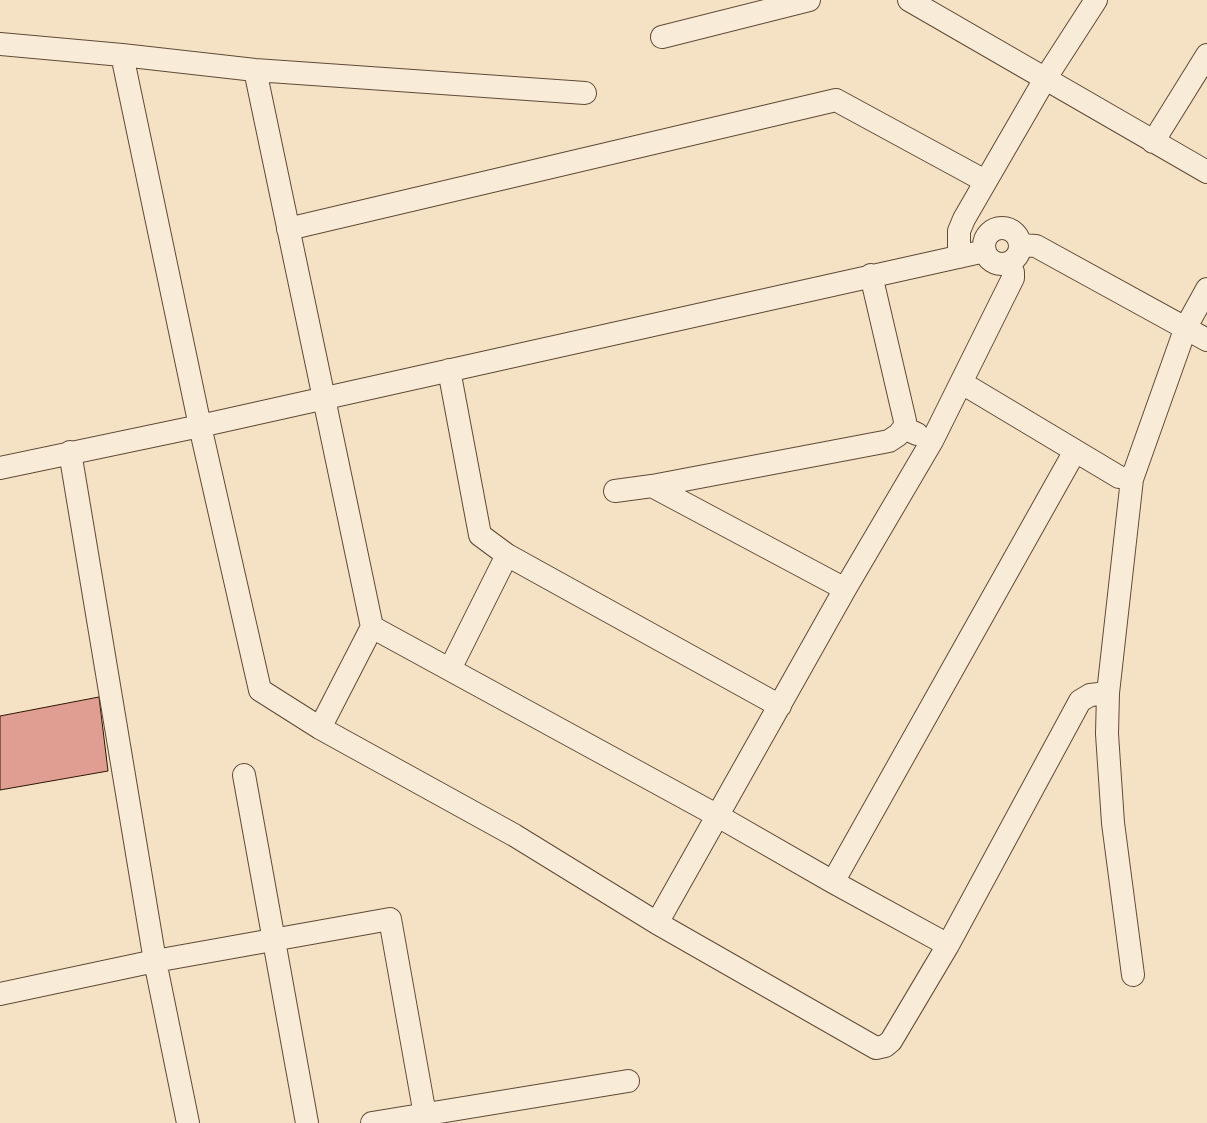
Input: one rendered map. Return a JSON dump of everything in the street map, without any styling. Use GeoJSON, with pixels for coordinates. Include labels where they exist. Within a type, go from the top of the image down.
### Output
{"type":"FeatureCollection","features":[{"type":"Feature","properties":{"kind":"street"},"geometry":{"type":"LineString","coordinates":[[662,37],[809,0]]}},
{"type":"Feature","properties":{"kind":"street"},"geometry":{"type":"LineString","coordinates":[[908,0],[1207,172]]}},
{"type":"Feature","properties":{"kind":"street"},"geometry":{"type":"LineString","coordinates":[[959,257],[959,231],[984,181],[1045,79],[1096,0]]}},
{"type":"Feature","properties":{"kind":"street"},"geometry":{"type":"LineString","coordinates":[[0,44],[122,55],[255,70],[586,94]]}},
{"type":"Feature","properties":{"kind":"street"},"geometry":{"type":"LineString","coordinates":[[122,55],[200,426],[260,690],[320,728],[514,835],[657,923],[876,1048],[885,1046],[891,1041],[948,945],[1080,701],[1090,695],[1108,693]]}},
{"type":"Feature","properties":{"kind":"street"},"geometry":{"type":"LineString","coordinates":[[1153,142],[1207,56]]}},
{"type":"Feature","properties":{"kind":"street"},"geometry":{"type":"LineString","coordinates":[[255,70],[372,627],[320,728]]}},
{"type":"Feature","properties":{"kind":"street"},"geometry":{"type":"LineString","coordinates":[[288,229],[836,100],[984,181]]}},
{"type":"Feature","properties":{"kind":"street"},"geometry":{"type":"LineString","coordinates":[[1004,228],[1012,231],[1018,237],[1020,245],[1019,253],[1015,259],[1008,263],[994,262],[988,258],[985,251],[985,242],[988,235],[995,229],[1004,228]]}},
{"type":"Feature","properties":{"kind":"street"},"geometry":{"type":"LineString","coordinates":[[1020,245],[1036,246],[1186,327],[1207,340]]}},
{"type":"Feature","properties":{"kind":"street"},"geometry":{"type":"LineString","coordinates":[[0,468],[70,452],[200,426],[871,275],[985,251]]}},
{"type":"Feature","properties":{"kind":"street"},"geometry":{"type":"LineString","coordinates":[[657,923],[845,589],[932,441],[1013,278],[1013,272],[1008,263]]}},
{"type":"Feature","properties":{"kind":"street"},"geometry":{"type":"LineString","coordinates":[[615,491],[652,486],[889,441],[898,435],[904,428],[904,415],[871,275]]}},
{"type":"Feature","properties":{"kind":"street"},"geometry":{"type":"LineString","coordinates":[[1133,975],[1113,823],[1107,734],[1108,693],[1132,479],[1186,327],[1207,289]]}},
{"type":"Feature","properties":{"kind":"street"},"geometry":{"type":"LineString","coordinates":[[449,370],[480,535],[508,554],[780,706]]}},
{"type":"Feature","properties":{"kind":"street"},"geometry":{"type":"LineString","coordinates":[[962,383],[1119,477],[1132,479]]}},
{"type":"Feature","properties":{"kind":"street"},"geometry":{"type":"LineString","coordinates":[[904,428],[932,441]]}},
{"type":"Feature","properties":{"kind":"street"},"geometry":{"type":"LineString","coordinates":[[833,882],[1075,451]]}},
{"type":"Feature","properties":{"kind":"street"},"geometry":{"type":"LineString","coordinates":[[70,452],[156,961],[188,1123]]}},
{"type":"Feature","properties":{"kind":"street"},"geometry":{"type":"LineString","coordinates":[[652,486],[845,589]]}},
{"type":"Feature","properties":{"kind":"street"},"geometry":{"type":"LineString","coordinates":[[450,669],[508,554]]}},
{"type":"Feature","properties":{"kind":"street"},"geometry":{"type":"LineString","coordinates":[[372,627],[718,816],[833,882],[948,945]]}},
{"type":"Feature","properties":{"kind":"street"},"geometry":{"type":"LineString","coordinates":[[244,775],[307,1123]]}},
{"type":"Feature","properties":{"kind":"street"},"geometry":{"type":"LineString","coordinates":[[0,994],[156,961],[390,919],[426,1115]]}},
{"type":"Feature","properties":{"kind":"street"},"geometry":{"type":"LineString","coordinates":[[372,1123],[628,1081]]}},
{"type":"Feature","properties":{"kind":"building"},"geometry":{"type":"Polygon","coordinates":[[[99,697],[108,771],[0,790],[0,716],[99,697]]]}}]}
